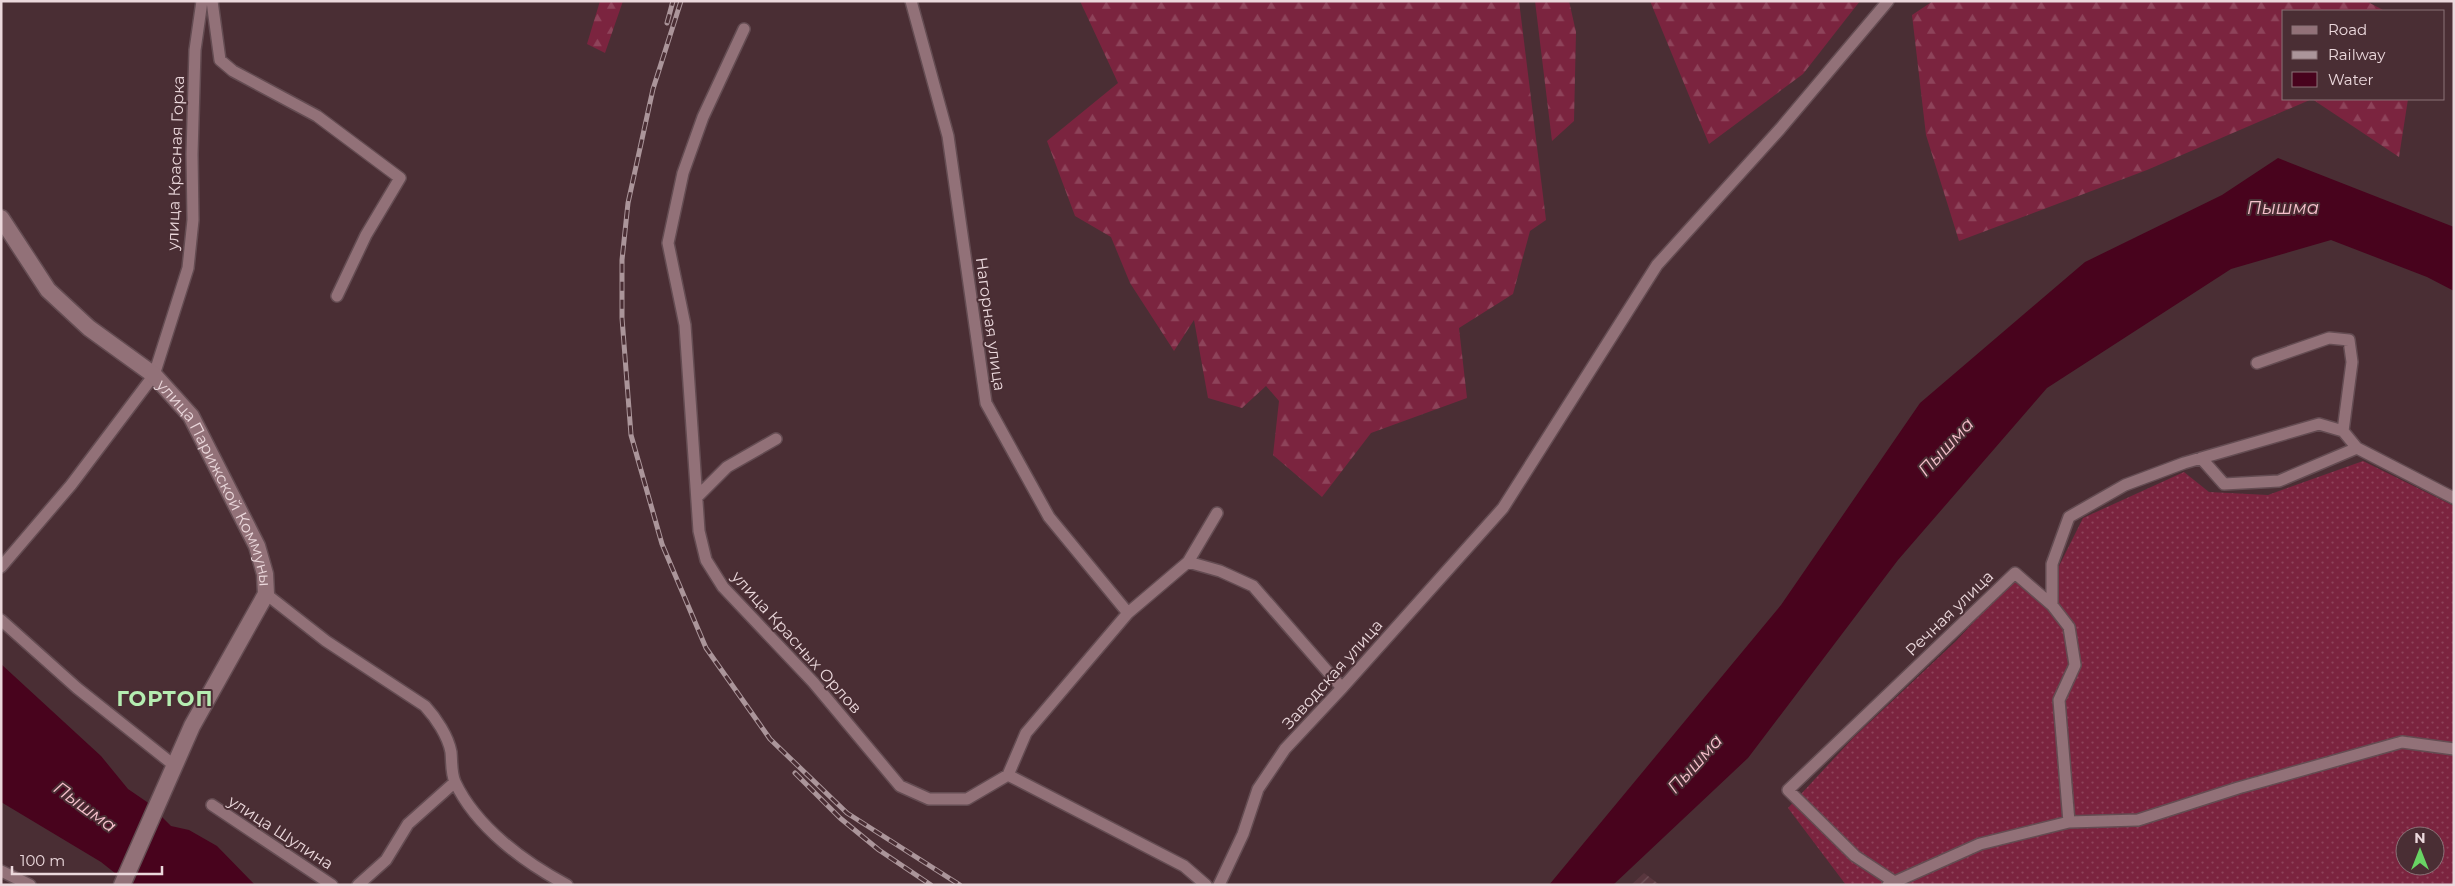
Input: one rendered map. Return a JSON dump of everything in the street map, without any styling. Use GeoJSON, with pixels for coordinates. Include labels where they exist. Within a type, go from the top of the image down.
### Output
{"type":"FeatureCollection","features":[{"type":"Feature","properties":{"kind":"main road","name":"улица Парижской Коммуны"},"geometry":{"type":"LineString","coordinates":[[1,218],[48,290],[89,328],[154,375],[191,416],[256,546],[265,574],[266,594]]}},
{"type":"Feature","properties":{"kind":"main road"},"geometry":{"type":"LineString","coordinates":[[122,885],[214,684],[266,594]]}},
{"type":"Feature","properties":{"kind":"street","name":"улица Красная Горка"},"geometry":{"type":"LineString","coordinates":[[1,567],[71,485],[154,375],[188,268],[193,220],[192,154],[195,50],[202,1]]}},
{"type":"Feature","properties":{"kind":"street"},"geometry":{"type":"LineString","coordinates":[[212,1],[220,60],[234,70],[317,116],[400,178],[366,234],[337,296]]}},
{"type":"Feature","properties":{"kind":"street","name":"Нагорная улица"},"geometry":{"type":"LineString","coordinates":[[911,1],[948,136],[986,403],[1049,518],[1128,613]]}},
{"type":"Feature","properties":{"kind":"street","name":"Заводская улица"},"geometry":{"type":"LineString","coordinates":[[1219,885],[1243,834],[1258,789],[1285,749],[1503,508],[1657,265],[1780,129],[1888,1]]}},
{"type":"Feature","properties":{"kind":"street","name":"улица Красных Орлов"},"geometry":{"type":"LineString","coordinates":[[744,28],[703,117],[683,173],[668,242],[685,325],[699,532],[706,560],[723,587],[813,682],[900,786],[929,799],[967,799],[1008,774]]}},
{"type":"Feature","properties":{"kind":"street"},"geometry":{"type":"LineString","coordinates":[[2257,363],[2329,338],[2349,340],[2352,362],[2343,430]]}},
{"type":"Feature","properties":{"kind":"street"},"geometry":{"type":"LineString","coordinates":[[2069,822],[2059,700],[2075,665],[2069,627],[2052,605],[2052,564],[2069,517],[2124,485],[2200,458],[2318,424],[2343,430],[2357,448],[2454,498]]}},
{"type":"Feature","properties":{"kind":"street"},"geometry":{"type":"LineString","coordinates":[[698,496],[727,467],[776,439]]}},
{"type":"Feature","properties":{"kind":"street"},"geometry":{"type":"LineString","coordinates":[[2200,458],[2224,484],[2279,481],[2357,448]]}},
{"type":"Feature","properties":{"kind":"street"},"geometry":{"type":"LineString","coordinates":[[1206,885],[1184,866],[1008,774],[1026,733],[1128,613],[1188,562],[1217,513]]}},
{"type":"Feature","properties":{"kind":"street"},"geometry":{"type":"LineString","coordinates":[[1188,562],[1220,570],[1253,586],[1342,688]]}},
{"type":"Feature","properties":{"kind":"street","name":"Речная улица"},"geometry":{"type":"LineString","coordinates":[[1890,883],[1855,856],[1788,790],[2015,573],[2052,605]]}},
{"type":"Feature","properties":{"kind":"street","name":"улица Парижской Коммуны"},"geometry":{"type":"LineString","coordinates":[[266,594],[326,641],[425,706],[434,716],[449,743],[455,782],[477,815],[506,846],[545,873],[567,885]]}},
{"type":"Feature","properties":{"kind":"street"},"geometry":{"type":"LineString","coordinates":[[1,620],[77,688],[175,766]]}},
{"type":"Feature","properties":{"kind":"street"},"geometry":{"type":"LineString","coordinates":[[1890,883],[1980,844],[2069,822],[2138,820],[2238,788],[2402,742],[2454,749]]}},
{"type":"Feature","properties":{"kind":"street"},"geometry":{"type":"LineString","coordinates":[[358,885],[386,860],[408,824],[455,782]]}},
{"type":"Feature","properties":{"kind":"street","name":"улица Шулина"},"geometry":{"type":"LineString","coordinates":[[212,805],[332,885]]}},
{"type":"Feature","properties":{"kind":"street"},"geometry":{"type":"LineString","coordinates":[[1,871],[30,885]]}},
{"type":"Feature","properties":{"kind":"shaded area"},"geometry":{"type":"Polygon","coordinates":[[[1644,873],[1660,885],[1631,885],[1644,873]]]}},
{"type":"Feature","properties":{"kind":"green space"},"geometry":{"type":"Polygon","coordinates":[[[600,1],[623,1],[605,53],[587,44],[600,1]]]}},
{"type":"Feature","properties":{"kind":"green space"},"geometry":{"type":"Polygon","coordinates":[[[1080,1],[1519,1],[1546,220],[1530,231],[1513,294],[1459,328],[1467,398],[1371,433],[1322,497],[1273,455],[1279,401],[1266,386],[1242,408],[1208,398],[1194,320],[1174,351],[1130,283],[1111,237],[1075,216],[1047,141],[1118,83],[1080,1]]]}},
{"type":"Feature","properties":{"kind":"green space"},"geometry":{"type":"Polygon","coordinates":[[[1535,1],[1569,1],[1576,32],[1574,121],[1552,141],[1535,1]]]}},
{"type":"Feature","properties":{"kind":"green space"},"geometry":{"type":"Polygon","coordinates":[[[1650,1],[1860,1],[1803,74],[1709,144],[1650,1]]]}},
{"type":"Feature","properties":{"kind":"green space"},"geometry":{"type":"Polygon","coordinates":[[[1933,1],[2366,1],[2383,10],[2282,10],[2282,100],[2310,100],[2147,170],[1959,241],[1926,135],[1912,15],[1933,1]]]}},
{"type":"Feature","properties":{"kind":"green space"},"geometry":{"type":"Polygon","coordinates":[[[2314,100],[2408,100],[2399,157],[2314,100]]]}},
{"type":"Feature","properties":{"kind":"green space"},"geometry":{"type":"Polygon","coordinates":[[[2363,461],[2454,506],[2454,885],[1846,885],[1788,808],[1853,738],[1956,641],[2013,580],[2057,617],[2057,570],[2083,518],[2184,472],[2209,492],[2268,495],[2363,461]]]}},
{"type":"Feature","properties":{"kind":"water","name":"Пышма"},"geometry":{"type":"Polygon","coordinates":[[[2278,158],[2454,227],[2454,291],[2427,277],[2331,240],[2231,269],[2047,388],[1898,560],[1748,758],[1613,885],[1549,885],[1781,605],[1920,403],[2085,262],[2222,195],[2278,158]]]}},
{"type":"Feature","properties":{"kind":"water","name":"Пышма"},"geometry":{"type":"Polygon","coordinates":[[[1,664],[101,756],[128,789],[147,802],[171,826],[189,830],[217,846],[255,885],[130,885],[101,862],[1,802],[1,664]]]}},
{"type":"Feature","properties":{"kind":"railway"},"geometry":{"type":"LineString","coordinates":[[667,23],[673,1]]}},
{"type":"Feature","properties":{"kind":"railway"},"geometry":{"type":"LineString","coordinates":[[681,1],[653,89],[628,203],[622,260],[622,318],[631,435],[662,544],[706,648],[770,739],[847,813],[960,885]]}},
{"type":"Feature","properties":{"kind":"railway"},"geometry":{"type":"LineString","coordinates":[[795,773],[840,818],[879,850],[931,885]]}},
{"type":"Feature","properties":{"kind":"district","name":"ГОРТОП"},"geometry":{"type":"Point","coordinates":[165,699]}}]}
